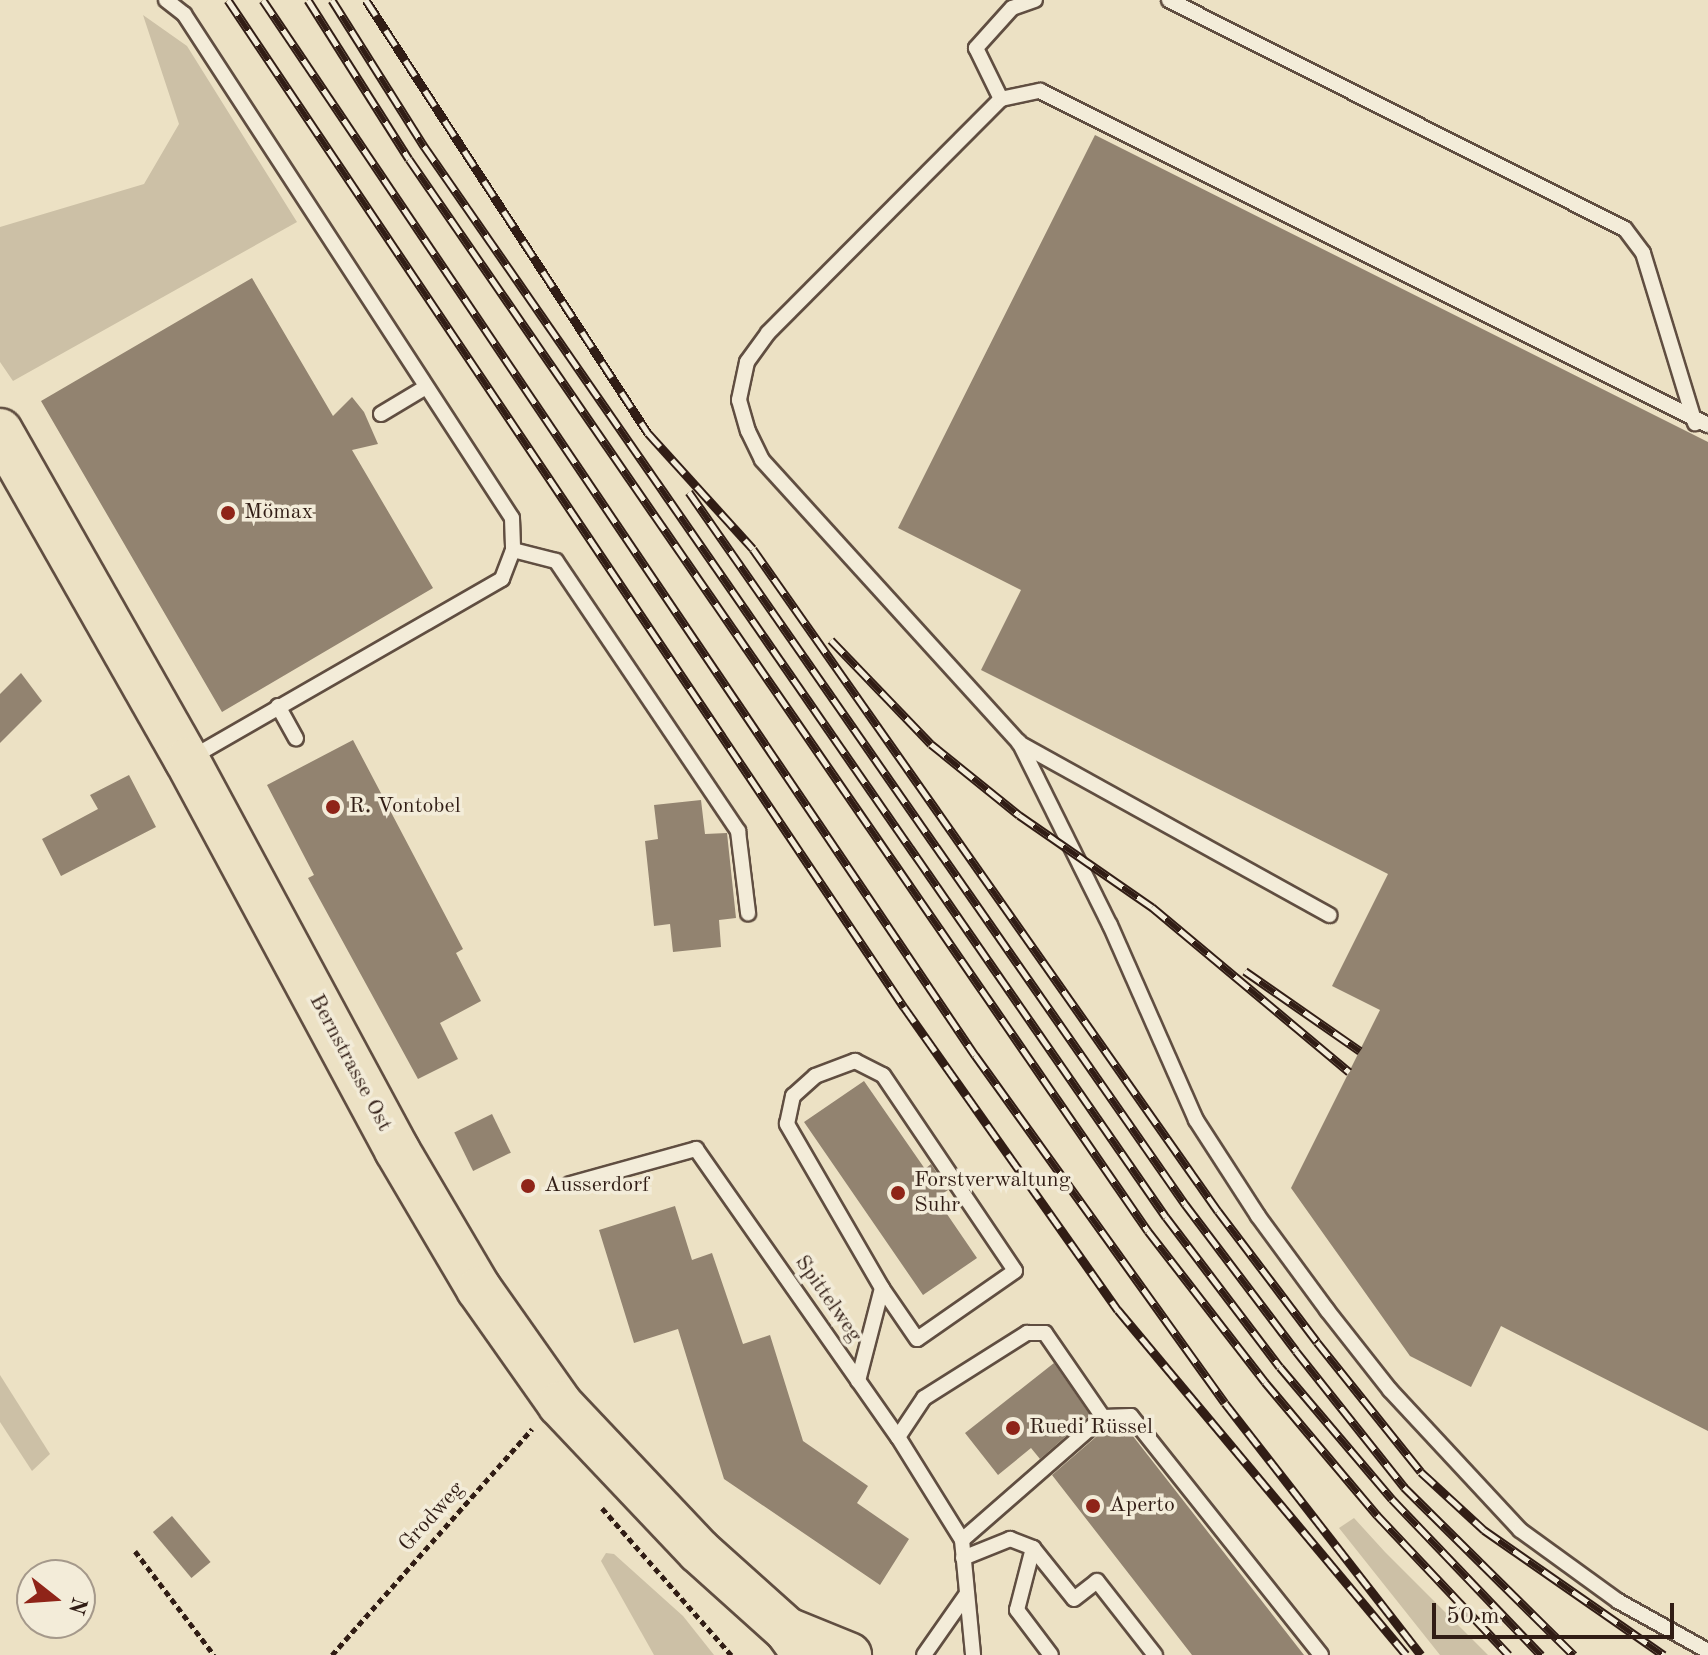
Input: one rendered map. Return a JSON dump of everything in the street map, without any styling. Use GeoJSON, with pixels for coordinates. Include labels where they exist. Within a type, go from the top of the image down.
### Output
{"type":"FeatureCollection","features":[{"type":"Feature","properties":{"kind":"main road","name":"Bernstrasse Ost"},"geometry":{"type":"LineString","coordinates":[[0,431],[187,760],[397,1150],[479,1289],[545,1425],[699,1551],[796,1643],[849,1655]]}},
{"type":"Feature","properties":{"kind":"lane"},"geometry":{"type":"LineString","coordinates":[[166,0],[184,14],[512,518],[513,550],[502,579],[187,760]]}},
{"type":"Feature","properties":{"kind":"lane"},"geometry":{"type":"LineString","coordinates":[[1001,99],[976,48],[1012,8],[1035,0]]}},
{"type":"Feature","properties":{"kind":"lane"},"geometry":{"type":"LineString","coordinates":[[1169,0],[1625,229],[1643,253],[1702,424]]}},
{"type":"Feature","properties":{"kind":"lane"},"geometry":{"type":"LineString","coordinates":[[1702,424],[1040,91],[1001,99],[812,289],[747,362],[739,400],[748,431],[762,460],[1019,742],[1110,925],[1196,1120],[1258,1216],[1372,1367],[1447,1454],[1520,1530],[1618,1601],[1708,1651]]}},
{"type":"Feature","properties":{"kind":"lane"},"geometry":{"type":"LineString","coordinates":[[381,414],[426,387]]}},
{"type":"Feature","properties":{"kind":"lane"},"geometry":{"type":"LineString","coordinates":[[513,550],[556,561],[738,831],[748,913]]}},
{"type":"Feature","properties":{"kind":"lane"},"geometry":{"type":"LineString","coordinates":[[278,706],[296,738]]}},
{"type":"Feature","properties":{"kind":"lane"},"geometry":{"type":"LineString","coordinates":[[1019,742],[1329,915]]}},
{"type":"Feature","properties":{"kind":"lane"},"geometry":{"type":"LineString","coordinates":[[858,1381],[882,1288],[787,1124],[793,1096],[815,1076],[855,1061],[883,1075],[1015,1271],[917,1339],[882,1288]]}},
{"type":"Feature","properties":{"kind":"lane","name":"Spittelweg"},"geometry":{"type":"LineString","coordinates":[[570,1184],[696,1149],[898,1437],[962,1540],[973,1655]]}},
{"type":"Feature","properties":{"kind":"lane"},"geometry":{"type":"LineString","coordinates":[[898,1437],[924,1398],[1027,1333],[1045,1333],[1103,1417]]}},
{"type":"Feature","properties":{"kind":"lane"},"geometry":{"type":"LineString","coordinates":[[962,1540],[1103,1417],[1131,1416],[1321,1655]]}},
{"type":"Feature","properties":{"kind":"lane"},"geometry":{"type":"LineString","coordinates":[[963,1558],[1010,1539],[1033,1548],[1074,1599],[1097,1581],[1155,1655]]}},
{"type":"Feature","properties":{"kind":"lane"},"geometry":{"type":"LineString","coordinates":[[1033,1548],[1017,1610],[1051,1655]]}},
{"type":"Feature","properties":{"kind":"lane"},"geometry":{"type":"LineString","coordinates":[[924,1655],[966,1595]]}},
{"type":"Feature","properties":{"kind":"path","name":"Grodweg"},"geometry":{"type":"LineString","coordinates":[[332,1655],[545,1425]]}},
{"type":"Feature","properties":{"kind":"path"},"geometry":{"type":"LineString","coordinates":[[595,1500],[731,1655]]}},
{"type":"Feature","properties":{"kind":"path"},"geometry":{"type":"LineString","coordinates":[[135,1551],[214,1655]]}},
{"type":"Feature","properties":{"kind":"shaded area"},"geometry":{"type":"Polygon","coordinates":[[[143,15],[187,46],[297,222],[13,381],[0,362],[0,227],[144,184],[179,124],[143,15]]]}},
{"type":"Feature","properties":{"kind":"shaded area"},"geometry":{"type":"Polygon","coordinates":[[[0,1375],[50,1454],[32,1471],[0,1422],[0,1375]]]}},
{"type":"Feature","properties":{"kind":"shaded area"},"geometry":{"type":"Polygon","coordinates":[[[1354,1518],[1488,1655],[1440,1655],[1339,1528],[1354,1518]]]}},
{"type":"Feature","properties":{"kind":"shaded area"},"geometry":{"type":"Polygon","coordinates":[[[606,1553],[614,1554],[683,1616],[714,1655],[654,1655],[601,1561],[606,1553]]]}},
{"type":"Feature","properties":{"kind":"building"},"geometry":{"type":"Polygon","coordinates":[[[1095,135],[1708,442],[1708,1431],[1501,1326],[1471,1387],[1410,1356],[1291,1188],[1380,1010],[1332,986],[1388,874],[981,670],[1021,590],[898,528],[1095,135]]]}},
{"type":"Feature","properties":{"kind":"building"},"geometry":{"type":"Polygon","coordinates":[[[252,278],[333,416],[352,397],[364,412],[378,444],[352,450],[433,588],[222,712],[41,401],[252,278]]]}},
{"type":"Feature","properties":{"kind":"building"},"geometry":{"type":"Polygon","coordinates":[[[21,673],[42,701],[0,743],[0,694],[21,673]]]}},
{"type":"Feature","properties":{"kind":"building"},"geometry":{"type":"Polygon","coordinates":[[[353,740],[463,949],[456,953],[481,1001],[440,1023],[458,1059],[418,1079],[308,878],[314,875],[267,785],[353,740]]]}},
{"type":"Feature","properties":{"kind":"building"},"geometry":{"type":"Polygon","coordinates":[[[129,775],[156,827],[61,876],[42,839],[98,809],[90,795],[129,775]]]}},
{"type":"Feature","properties":{"kind":"building"},"geometry":{"type":"Polygon","coordinates":[[[701,800],[705,834],[727,833],[736,918],[719,920],[721,947],[673,952],[670,924],[654,926],[645,841],[658,839],[654,805],[701,800]]]}},
{"type":"Feature","properties":{"kind":"building","name":"Forstverwaltung Suhr"},"geometry":{"type":"Polygon","coordinates":[[[864,1081],[925,1169],[931,1164],[948,1190],[936,1198],[977,1258],[923,1295],[804,1122],[864,1081]]]}},
{"type":"Feature","properties":{"kind":"building"},"geometry":{"type":"Polygon","coordinates":[[[492,1114],[511,1153],[473,1171],[454,1132],[492,1114]]]}},
{"type":"Feature","properties":{"kind":"building"},"geometry":{"type":"Polygon","coordinates":[[[675,1206],[692,1260],[712,1253],[743,1344],[770,1335],[803,1441],[868,1486],[857,1503],[909,1539],[880,1585],[724,1479],[678,1329],[634,1343],[599,1230],[675,1206]]]}},
{"type":"Feature","properties":{"kind":"building","name":"Ruedi Rüssel"},"geometry":{"type":"Polygon","coordinates":[[[1054,1363],[1090,1415],[1040,1459],[1031,1448],[998,1475],[965,1433],[1054,1363]]]}},
{"type":"Feature","properties":{"kind":"building"},"geometry":{"type":"Polygon","coordinates":[[[1125,1426],[1304,1655],[1192,1655],[1052,1475],[1105,1429],[1110,1434],[1125,1426]]]}},
{"type":"Feature","properties":{"kind":"building"},"geometry":{"type":"Polygon","coordinates":[[[172,1516],[211,1562],[191,1578],[153,1532],[172,1516]]]}},
{"type":"Feature","properties":{"kind":"railway"},"geometry":{"type":"LineString","coordinates":[[228,0],[904,1007],[1118,1310],[1406,1655]]}},
{"type":"Feature","properties":{"kind":"railway"},"geometry":{"type":"LineString","coordinates":[[263,0],[975,1055],[1225,1403],[1421,1655]]}},
{"type":"Feature","properties":{"kind":"railway"},"geometry":{"type":"LineString","coordinates":[[308,0],[409,159],[1148,1231],[1265,1382],[1377,1515],[1509,1655]]}},
{"type":"Feature","properties":{"kind":"railway"},"geometry":{"type":"LineString","coordinates":[[332,0],[424,146],[1166,1217],[1280,1367],[1392,1499],[1541,1655]]}},
{"type":"Feature","properties":{"kind":"railway"},"geometry":{"type":"LineString","coordinates":[[366,0],[648,433],[753,549],[1218,1211],[1317,1342],[1421,1472],[1484,1530],[1664,1655]]}},
{"type":"Feature","properties":{"kind":"railway"},"geometry":{"type":"LineString","coordinates":[[689,492],[1185,1204],[1296,1351],[1404,1487],[1574,1655]]}},
{"type":"Feature","properties":{"kind":"railway"},"geometry":{"type":"LineString","coordinates":[[831,640],[931,744],[1019,815],[1152,907],[1349,1072]]}},
{"type":"Feature","properties":{"kind":"railway"},"geometry":{"type":"LineString","coordinates":[[1245,971],[1360,1051]]}},
{"type":"Feature","properties":{"kind":"place","name":"Mömax"},"geometry":{"type":"Point","coordinates":[228,513]}},
{"type":"Feature","properties":{"kind":"place","name":"R. Vontobel"},"geometry":{"type":"Point","coordinates":[333,807]}},
{"type":"Feature","properties":{"kind":"place","name":"Ausserdorf"},"geometry":{"type":"Point","coordinates":[528,1186]}},
{"type":"Feature","properties":{"kind":"place","name":"Forstverwaltung Suhr"},"geometry":{"type":"Point","coordinates":[898,1193]}},
{"type":"Feature","properties":{"kind":"place","name":"Ruedi Rüssel"},"geometry":{"type":"Point","coordinates":[1013,1428]}},
{"type":"Feature","properties":{"kind":"place","name":"Aperto"},"geometry":{"type":"Point","coordinates":[1093,1506]}}]}
